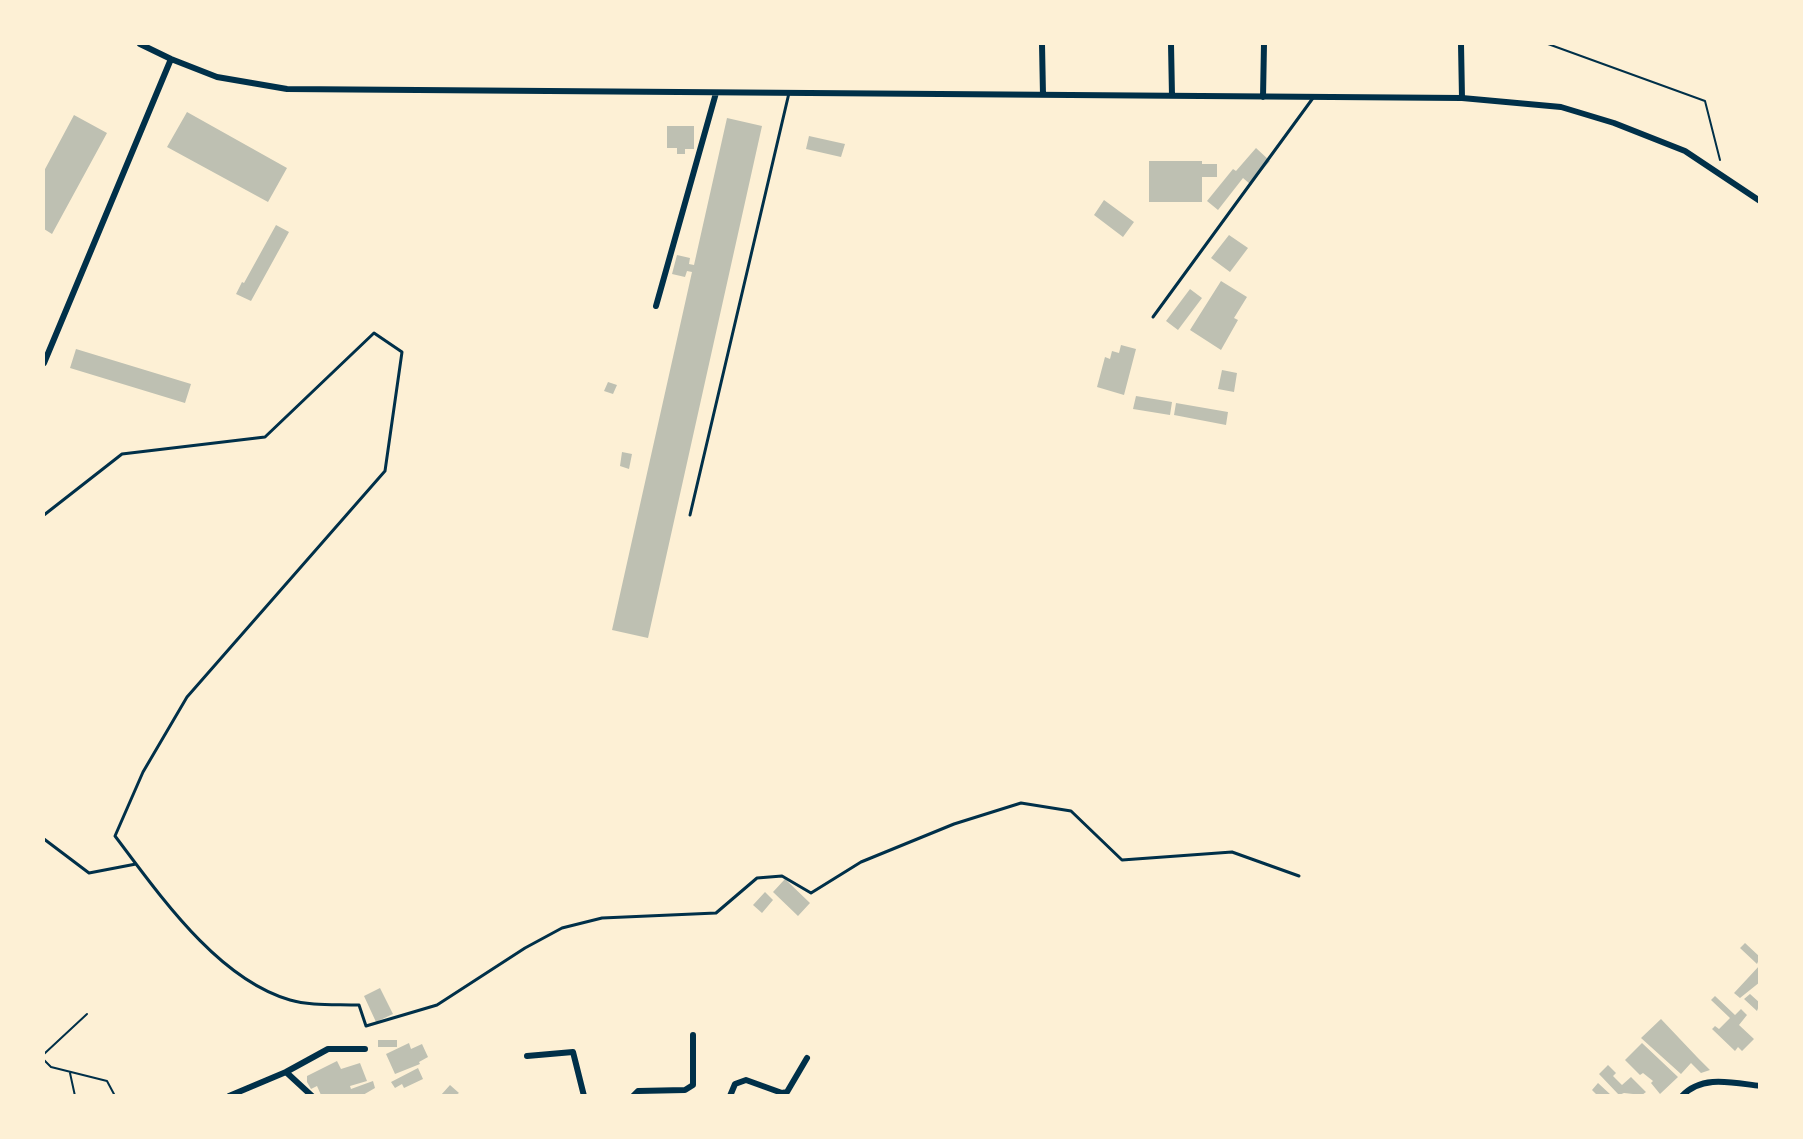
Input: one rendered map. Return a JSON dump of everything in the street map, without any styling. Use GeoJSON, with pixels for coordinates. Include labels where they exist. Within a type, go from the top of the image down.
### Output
{"type":"FeatureCollection","features":[{"type":"Feature","properties":{"kind":"street"},"geometry":{"type":"LineString","coordinates":[[140,44],[218,77],[287,88],[1462,98],[1561,107],[1614,123],[1685,151],[1760,201]]}},
{"type":"Feature","properties":{"kind":"street"},"geometry":{"type":"LineString","coordinates":[[1042,44],[1043,95]]}},
{"type":"Feature","properties":{"kind":"street"},"geometry":{"type":"LineString","coordinates":[[1171,44],[1172,96]]}},
{"type":"Feature","properties":{"kind":"street"},"geometry":{"type":"LineString","coordinates":[[1263,44],[1263,97]]}},
{"type":"Feature","properties":{"kind":"street"},"geometry":{"type":"LineString","coordinates":[[1461,44],[1462,98]]}},
{"type":"Feature","properties":{"kind":"street"},"geometry":{"type":"LineString","coordinates":[[44,363],[171,59]]}},
{"type":"Feature","properties":{"kind":"street"},"geometry":{"type":"LineString","coordinates":[[656,306],[716,93]]}},
{"type":"Feature","properties":{"kind":"street"},"geometry":{"type":"LineString","coordinates":[[633,1095],[638,1091],[685,1090],[693,1085],[693,1035]]}},
{"type":"Feature","properties":{"kind":"street"},"geometry":{"type":"LineString","coordinates":[[229,1095],[286,1072],[328,1050],[365,1049]]}},
{"type":"Feature","properties":{"kind":"street"},"geometry":{"type":"LineString","coordinates":[[527,1056],[573,1052],[584,1095]]}},
{"type":"Feature","properties":{"kind":"street"},"geometry":{"type":"LineString","coordinates":[[730,1095],[735,1084],[746,1080],[782,1093],[787,1092],[807,1058]]}},
{"type":"Feature","properties":{"kind":"street"},"geometry":{"type":"LineString","coordinates":[[286,1072],[312,1095]]}},
{"type":"Feature","properties":{"kind":"street"},"geometry":{"type":"LineString","coordinates":[[1682,1095],[1696,1085],[1708,1082],[1760,1086]]}},
{"type":"Feature","properties":{"kind":"lane"},"geometry":{"type":"LineString","coordinates":[[690,515],[789,93]]}},
{"type":"Feature","properties":{"kind":"lane"},"geometry":{"type":"LineString","coordinates":[[1153,317],[1314,97]]}},
{"type":"Feature","properties":{"kind":"lane"},"geometry":{"type":"LineString","coordinates":[[44,515],[122,454],[265,437],[374,333],[402,352],[385,471],[187,697],[143,772],[115,836],[193,933],[220,959],[252,983],[291,1001],[358,1005],[366,1026],[437,1005],[525,948],[562,928],[602,918],[716,913],[757,878],[782,876],[811,893],[861,862],[954,824],[1021,803],[1071,811],[1122,860],[1232,852],[1299,876]]}},
{"type":"Feature","properties":{"kind":"lane"},"geometry":{"type":"LineString","coordinates":[[44,839],[89,873],[136,864]]}},
{"type":"Feature","properties":{"kind":"path"},"geometry":{"type":"LineString","coordinates":[[1548,44],[1705,101],[1724,177]]}},
{"type":"Feature","properties":{"kind":"path"},"geometry":{"type":"LineString","coordinates":[[44,1053],[87,1014]]}},
{"type":"Feature","properties":{"kind":"path"},"geometry":{"type":"LineString","coordinates":[[44,1060],[51,1067],[107,1081],[115,1095]]}},
{"type":"Feature","properties":{"kind":"path"},"geometry":{"type":"LineString","coordinates":[[70,1073],[75,1095]]}},
{"type":"Feature","properties":{"kind":"building"},"geometry":{"type":"Polygon","coordinates":[[[187,112],[287,168],[268,202],[167,147],[187,112]]]}},
{"type":"Feature","properties":{"kind":"building"},"geometry":{"type":"Polygon","coordinates":[[[74,115],[107,133],[52,234],[44,229],[44,171],[74,115]]]}},
{"type":"Feature","properties":{"kind":"building"},"geometry":{"type":"Polygon","coordinates":[[[727,118],[762,126],[648,638],[612,630],[692,272],[687,271],[685,277],[672,274],[677,255],[690,258],[689,264],[694,265],[727,118]]]}},
{"type":"Feature","properties":{"kind":"building"},"geometry":{"type":"Polygon","coordinates":[[[667,126],[694,126],[694,149],[685,149],[685,154],[677,154],[677,148],[667,148],[667,126]]]}},
{"type":"Feature","properties":{"kind":"building"},"geometry":{"type":"Polygon","coordinates":[[[809,136],[845,144],[841,157],[806,149],[809,136]]]}},
{"type":"Feature","properties":{"kind":"building"},"geometry":{"type":"Polygon","coordinates":[[[1256,148],[1270,161],[1250,184],[1243,178],[1218,210],[1207,201],[1233,169],[1236,171],[1256,148]]]}},
{"type":"Feature","properties":{"kind":"building"},"geometry":{"type":"Polygon","coordinates":[[[1149,161],[1202,161],[1202,164],[1217,164],[1217,177],[1202,177],[1202,202],[1149,202],[1149,161]]]}},
{"type":"Feature","properties":{"kind":"building"},"geometry":{"type":"Polygon","coordinates":[[[1104,200],[1134,222],[1123,237],[1094,215],[1104,200]]]}},
{"type":"Feature","properties":{"kind":"building"},"geometry":{"type":"Polygon","coordinates":[[[276,225],[289,232],[251,301],[236,294],[276,225]]]}},
{"type":"Feature","properties":{"kind":"building"},"geometry":{"type":"Polygon","coordinates":[[[1229,235],[1248,248],[1230,272],[1211,258],[1229,235]]]}},
{"type":"Feature","properties":{"kind":"building"},"geometry":{"type":"Polygon","coordinates":[[[1221,281],[1247,297],[1234,318],[1238,320],[1221,350],[1190,330],[1221,281]]]}},
{"type":"Feature","properties":{"kind":"building"},"geometry":{"type":"Polygon","coordinates":[[[1190,289],[1202,298],[1178,330],[1166,321],[1190,289]]]}},
{"type":"Feature","properties":{"kind":"building"},"geometry":{"type":"Polygon","coordinates":[[[1121,345],[1136,349],[1124,395],[1097,387],[1105,357],[1110,359],[1112,351],[1119,353],[1121,345]]]}},
{"type":"Feature","properties":{"kind":"building"},"geometry":{"type":"Polygon","coordinates":[[[76,349],[191,384],[185,403],[70,368],[76,349]]]}},
{"type":"Feature","properties":{"kind":"building"},"geometry":{"type":"Polygon","coordinates":[[[1222,370],[1237,373],[1234,392],[1218,389],[1222,370]]]}},
{"type":"Feature","properties":{"kind":"building"},"geometry":{"type":"Polygon","coordinates":[[[608,382],[617,385],[613,394],[604,391],[608,382]]]}},
{"type":"Feature","properties":{"kind":"building"},"geometry":{"type":"Polygon","coordinates":[[[1136,396],[1172,402],[1170,415],[1133,409],[1136,396]]]}},
{"type":"Feature","properties":{"kind":"building"},"geometry":{"type":"Polygon","coordinates":[[[1176,403],[1228,412],[1226,425],[1174,415],[1176,403]]]}},
{"type":"Feature","properties":{"kind":"building"},"geometry":{"type":"Polygon","coordinates":[[[622,452],[632,454],[629,469],[620,466],[622,452]]]}},
{"type":"Feature","properties":{"kind":"building"},"geometry":{"type":"Polygon","coordinates":[[[785,879],[810,903],[798,916],[773,892],[785,879]]]}},
{"type":"Feature","properties":{"kind":"building"},"geometry":{"type":"Polygon","coordinates":[[[765,892],[773,900],[762,913],[753,905],[765,892]]]}},
{"type":"Feature","properties":{"kind":"building"},"geometry":{"type":"Polygon","coordinates":[[[1745,943],[1760,957],[1757,964],[1740,948],[1745,943]]]}},
{"type":"Feature","properties":{"kind":"building"},"geometry":{"type":"Polygon","coordinates":[[[1760,965],[1760,982],[1740,998],[1734,993],[1760,965]]]}},
{"type":"Feature","properties":{"kind":"building"},"geometry":{"type":"Polygon","coordinates":[[[380,988],[393,1014],[376,1022],[364,996],[380,988]]]}},
{"type":"Feature","properties":{"kind":"building"},"geometry":{"type":"Polygon","coordinates":[[[1750,994],[1760,1003],[1757,1011],[1744,999],[1750,994]]]}},
{"type":"Feature","properties":{"kind":"building"},"geometry":{"type":"Polygon","coordinates":[[[1715,996],[1735,1015],[1741,1009],[1747,1015],[1739,1025],[1754,1039],[1742,1051],[1738,1047],[1735,1051],[1712,1029],[1715,1026],[1719,1029],[1730,1018],[1711,1000],[1715,996]]]}},
{"type":"Feature","properties":{"kind":"building"},"geometry":{"type":"Polygon","coordinates":[[[1661,1019],[1710,1070],[1701,1073],[1691,1063],[1681,1074],[1641,1038],[1661,1019]]]}},
{"type":"Feature","properties":{"kind":"building"},"geometry":{"type":"Polygon","coordinates":[[[378,1040],[397,1040],[397,1047],[378,1047],[378,1040]]]}},
{"type":"Feature","properties":{"kind":"building"},"geometry":{"type":"Polygon","coordinates":[[[409,1043],[411,1049],[422,1044],[428,1057],[419,1062],[420,1064],[395,1074],[386,1054],[409,1043]]]}},
{"type":"Feature","properties":{"kind":"building"},"geometry":{"type":"Polygon","coordinates":[[[1642,1043],[1678,1077],[1660,1094],[1651,1083],[1653,1081],[1643,1073],[1640,1075],[1625,1060],[1642,1043]]]}},
{"type":"Feature","properties":{"kind":"building"},"geometry":{"type":"Polygon","coordinates":[[[337,1061],[341,1069],[360,1063],[367,1081],[350,1086],[351,1089],[373,1081],[375,1088],[363,1095],[321,1095],[317,1086],[311,1089],[307,1076],[337,1061]]]}},
{"type":"Feature","properties":{"kind":"building"},"geometry":{"type":"Polygon","coordinates":[[[1608,1065],[1616,1073],[1613,1076],[1622,1085],[1631,1077],[1646,1092],[1642,1095],[1624,1093],[1619,1095],[1599,1074],[1608,1065]]]}},
{"type":"Feature","properties":{"kind":"building"},"geometry":{"type":"Polygon","coordinates":[[[418,1068],[423,1079],[404,1088],[402,1084],[395,1088],[391,1082],[418,1068]]]}},
{"type":"Feature","properties":{"kind":"building"},"geometry":{"type":"Polygon","coordinates":[[[1598,1083],[1611,1095],[1597,1095],[1592,1090],[1598,1083]]]}},
{"type":"Feature","properties":{"kind":"building"},"geometry":{"type":"Polygon","coordinates":[[[450,1085],[459,1093],[441,1095],[450,1085]]]}}]}
